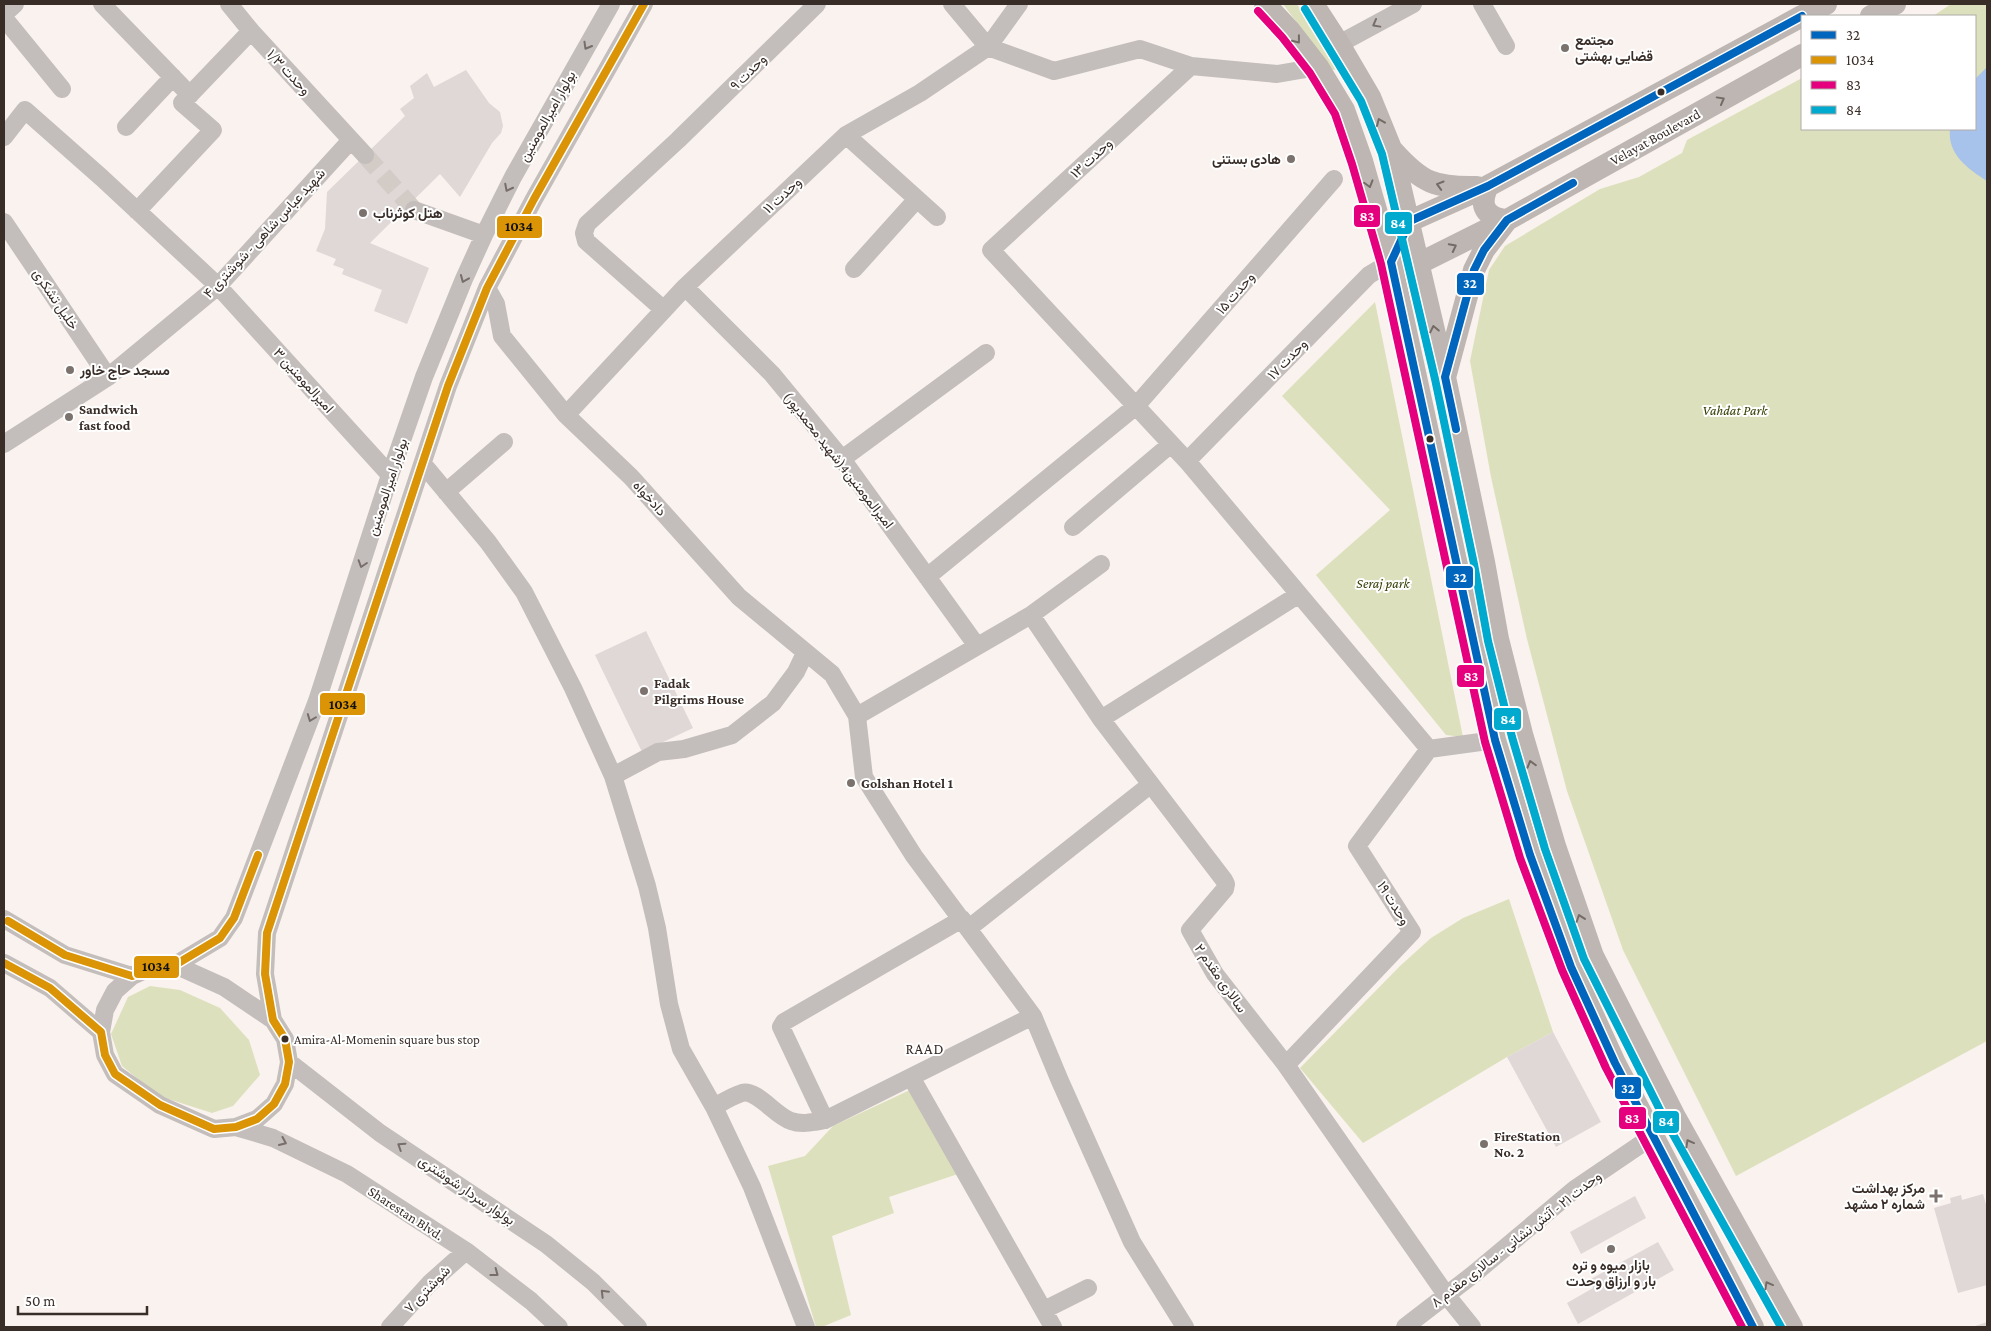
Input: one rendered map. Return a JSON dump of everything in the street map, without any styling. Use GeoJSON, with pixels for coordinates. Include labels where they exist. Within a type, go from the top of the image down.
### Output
{"type":"FeatureCollection","features":[{"type":"Feature","properties":{"kind":"main road"},"geometry":{"type":"LineString","coordinates":[[1265,4],[1318,66],[1344,110],[1362,161],[1391,262],[1495,740],[1530,855],[1571,967],[1615,1063],[1753,1327]]}},
{"type":"Feature","properties":{"kind":"main road"},"geometry":{"type":"LineString","coordinates":[[1313,4],[1370,98],[1392,151],[1420,263],[1445,377],[1484,562],[1498,639],[1522,734],[1555,846],[1592,956],[1674,1115],[1792,1327]]}},
{"type":"Feature","properties":{"kind":"main road"},"geometry":{"type":"LineString","coordinates":[[1804,15],[1826,4]]}},
{"type":"Feature","properties":{"kind":"main road"},"geometry":{"type":"LineString","coordinates":[[1873,15],[1895,4]]}},
{"type":"Feature","properties":{"kind":"main road"},"geometry":{"type":"LineString","coordinates":[[1391,262],[1410,221],[1488,186],[1801,17]]}},
{"type":"Feature","properties":{"kind":"main road","name":"Velayat Boulevard"},"geometry":{"type":"LineString","coordinates":[[1391,262],[1420,263],[1507,220],[1801,56]]}},
{"type":"Feature","properties":{"kind":"main road"},"geometry":{"type":"LineString","coordinates":[[1392,151],[1412,172],[1430,182],[1450,188],[1488,186]]}},
{"type":"Feature","properties":{"kind":"main road"},"geometry":{"type":"LineString","coordinates":[[1488,186],[1484,195],[1485,208],[1488,213],[1498,219],[1507,220]]}},
{"type":"Feature","properties":{"kind":"main road","name":"Velayat Boulevard"},"geometry":{"type":"LineString","coordinates":[[1445,377],[1474,270],[1484,250],[1507,220]]}},
{"type":"Feature","properties":{"kind":"street"},"geometry":{"type":"LineString","coordinates":[[15,4],[4,16],[62,89]]}},
{"type":"Feature","properties":{"kind":"street"},"geometry":{"type":"LineString","coordinates":[[102,4],[190,94]]}},
{"type":"Feature","properties":{"kind":"street","name":"وحدت ۱/۳"},"geometry":{"type":"LineString","coordinates":[[229,4],[251,31],[365,155]]}},
{"type":"Feature","properties":{"kind":"street","name":"بولوار امیرالمومنین"},"geometry":{"type":"LineString","coordinates":[[175,965],[220,938],[234,918],[317,701],[390,475],[424,377],[484,235],[536,136],[611,4]]}},
{"type":"Feature","properties":{"kind":"street","name":"بولوار امیرالمومنین"},"geometry":{"type":"LineString","coordinates":[[273,1020],[265,974],[267,933],[448,386],[487,288],[534,199],[644,4]]}},
{"type":"Feature","properties":{"kind":"street","name":"وحدت ۹"},"geometry":{"type":"LineString","coordinates":[[664,310],[586,241],[584,233],[587,224],[678,140],[817,4]]}},
{"type":"Feature","properties":{"kind":"street"},"geometry":{"type":"LineString","coordinates":[[952,4],[988,47],[1054,71],[1140,49],[1190,66],[1277,74],[1318,66]]}},
{"type":"Feature","properties":{"kind":"street","name":"وحدت ۱۱"},"geometry":{"type":"LineString","coordinates":[[566,415],[685,287],[846,135],[920,93],[988,47],[1019,4]]}},
{"type":"Feature","properties":{"kind":"street"},"geometry":{"type":"LineString","coordinates":[[1339,44],[1413,4]]}},
{"type":"Feature","properties":{"kind":"street"},"geometry":{"type":"LineString","coordinates":[[1482,4],[1506,46]]}},
{"type":"Feature","properties":{"kind":"street"},"geometry":{"type":"LineString","coordinates":[[138,210],[213,130],[182,103],[251,31]]}},
{"type":"Feature","properties":{"kind":"street","name":"وحدت ۱۳"},"geometry":{"type":"LineString","coordinates":[[1136,406],[991,250],[1190,66]]}},
{"type":"Feature","properties":{"kind":"street"},"geometry":{"type":"LineString","coordinates":[[126,127],[173,77]]}},
{"type":"Feature","properties":{"kind":"street","name":"امیرالمومنین ۳"},"geometry":{"type":"LineString","coordinates":[[4,136],[25,110],[138,210],[218,286],[390,475]]}},
{"type":"Feature","properties":{"kind":"street"},"geometry":{"type":"LineString","coordinates":[[846,135],[937,218]]}},
{"type":"Feature","properties":{"kind":"street"},"geometry":{"type":"LineString","coordinates":[[4,136],[4,145]]}},
{"type":"Feature","properties":{"kind":"street","name":"شهید عباس شاهی - شوشتری ۴"},"geometry":{"type":"LineString","coordinates":[[4,444],[108,376],[218,286],[351,140]]}},
{"type":"Feature","properties":{"kind":"street","name":"وحدت ۱۵"},"geometry":{"type":"LineString","coordinates":[[927,577],[1136,406],[1334,179]]}},
{"type":"Feature","properties":{"kind":"street"},"geometry":{"type":"LineString","coordinates":[[854,269],[917,199]]}},
{"type":"Feature","properties":{"kind":"street"},"geometry":{"type":"LineString","coordinates":[[414,210],[484,235]]}},
{"type":"Feature","properties":{"kind":"street","name":"خلیل تشکری"},"geometry":{"type":"LineString","coordinates":[[4,222],[108,376]]}},
{"type":"Feature","properties":{"kind":"street","name":"وحدت ۱۷"},"geometry":{"type":"LineString","coordinates":[[1186,461],[1369,275],[1391,262]]}},
{"type":"Feature","properties":{"kind":"street","name":"امیرالمومنین4(شهید محمدپور)"},"geometry":{"type":"LineString","coordinates":[[685,287],[772,374],[842,459],[977,646]]}},
{"type":"Feature","properties":{"kind":"street"},"geometry":{"type":"LineString","coordinates":[[462,353],[482,333],[502,336],[496,304],[487,288]]}},
{"type":"Feature","properties":{"kind":"street","name":"دادخواه"},"geometry":{"type":"LineString","coordinates":[[502,336],[566,415],[631,477],[739,597],[832,674],[857,716]]}},
{"type":"Feature","properties":{"kind":"street"},"geometry":{"type":"LineString","coordinates":[[842,459],[986,353]]}},
{"type":"Feature","properties":{"kind":"street"},"geometry":{"type":"LineString","coordinates":[[1136,406],[1186,461],[1428,750],[1495,740]]}},
{"type":"Feature","properties":{"kind":"street"},"geometry":{"type":"LineString","coordinates":[[446,492],[504,442]]}},
{"type":"Feature","properties":{"kind":"street"},"geometry":{"type":"LineString","coordinates":[[1073,527],[1171,444]]}},
{"type":"Feature","properties":{"kind":"street"},"geometry":{"type":"LineString","coordinates":[[423,464],[488,542],[524,592],[574,688],[613,776],[646,886],[657,928],[669,1004],[681,1050],[714,1107],[752,1187],[806,1327]]}},
{"type":"Feature","properties":{"kind":"street"},"geometry":{"type":"LineString","coordinates":[[1101,564],[1031,615],[857,716],[864,777],[914,856],[1033,1016],[1132,1242],[1185,1327]]}},
{"type":"Feature","properties":{"kind":"street"},"geometry":{"type":"LineString","coordinates":[[1101,719],[1298,595]]}},
{"type":"Feature","properties":{"kind":"street","name":"سالاری مقدم ۲"},"geometry":{"type":"LineString","coordinates":[[1031,615],[1101,719],[1226,884],[1190,933],[1215,974],[1286,1065],[1447,1296],[1472,1327]]}},
{"type":"Feature","properties":{"kind":"street"},"geometry":{"type":"LineString","coordinates":[[613,776],[658,752],[684,749],[732,735],[773,702],[796,672],[805,653]]}},
{"type":"Feature","properties":{"kind":"street","name":"وحدت ۱۹"},"geometry":{"type":"LineString","coordinates":[[1286,1065],[1412,932],[1357,846],[1428,750]]}},
{"type":"Feature","properties":{"kind":"street"},"geometry":{"type":"LineString","coordinates":[[825,1120],[781,1027],[784,1022],[966,924],[1150,785]]}},
{"type":"Feature","properties":{"kind":"street"},"geometry":{"type":"LineString","coordinates":[[4,919],[65,954],[132,976]]}},
{"type":"Feature","properties":{"kind":"street"},"geometry":{"type":"LineString","coordinates":[[4,963],[50,988],[101,1032]]}},
{"type":"Feature","properties":{"kind":"street"},"geometry":{"type":"LineString","coordinates":[[175,965],[224,987],[273,1020],[285,1039],[289,1062],[285,1084],[274,1104],[257,1119],[236,1127],[214,1129],[160,1105],[115,1074],[105,1054],[101,1032],[105,1010],[116,991],[132,976],[152,967],[175,965]]}},
{"type":"Feature","properties":{"kind":"street"},"geometry":{"type":"LineString","coordinates":[[714,1107],[743,1093],[754,1094],[790,1121],[807,1124],[825,1120],[1033,1016]]}},
{"type":"Feature","properties":{"kind":"street","name":"بولوار سردار شوشتری"},"geometry":{"type":"LineString","coordinates":[[289,1062],[380,1132],[546,1244],[593,1282],[638,1327]]}},
{"type":"Feature","properties":{"kind":"street"},"geometry":{"type":"LineString","coordinates":[[911,1077],[1053,1327]]}},
{"type":"Feature","properties":{"kind":"street","name":"Sharestan Blvd."},"geometry":{"type":"LineString","coordinates":[[236,1127],[273,1138],[346,1174],[466,1251],[531,1301],[559,1327]]}},
{"type":"Feature","properties":{"kind":"street","name":"وحدت ۲۱ - آتش نشانی - سالاری مقدم ۸"},"geometry":{"type":"LineString","coordinates":[[1406,1327],[1447,1296],[1575,1189],[1653,1136]]}},
{"type":"Feature","properties":{"kind":"street","name":"شوشتری ۷"},"geometry":{"type":"LineString","coordinates":[[390,1327],[430,1283],[466,1251]]}},
{"type":"Feature","properties":{"kind":"street"},"geometry":{"type":"LineString","coordinates":[[1044,1310],[1088,1288]]}},
{"type":"Feature","properties":{"kind":"green space"},"geometry":{"type":"Polygon","coordinates":[[[1283,4],[1297,4],[1338,69],[1332,70],[1283,4]]]}},
{"type":"Feature","properties":{"kind":"green space","name":"Vahdat Park"},"geometry":{"type":"Polygon","coordinates":[[[1951,4],[1987,4],[1987,1041],[1736,1176],[1623,950],[1567,791],[1527,639],[1491,477],[1470,361],[1489,270],[1505,246],[1600,189],[1639,177],[1682,153],[1687,140],[1801,79],[1801,130],[1976,130],[1976,15],[1934,15],[1951,4]]]}},
{"type":"Feature","properties":{"kind":"green space","name":"Seraj park"},"geometry":{"type":"Polygon","coordinates":[[[1375,302],[1463,737],[1446,735],[1316,575],[1390,510],[1282,396],[1375,302]]]}},
{"type":"Feature","properties":{"kind":"green space"},"geometry":{"type":"Polygon","coordinates":[[[1509,899],[1553,1032],[1507,1057],[1363,1143],[1300,1068],[1400,966],[1431,938],[1463,918],[1509,899]]]}},
{"type":"Feature","properties":{"kind":"green space"},"geometry":{"type":"Polygon","coordinates":[[[150,986],[180,990],[220,1008],[249,1040],[260,1075],[233,1106],[212,1113],[159,1096],[122,1066],[111,1034],[128,997],[150,986]]]}},
{"type":"Feature","properties":{"kind":"green space"},"geometry":{"type":"Polygon","coordinates":[[[912,1089],[961,1173],[889,1197],[894,1213],[832,1236],[851,1315],[822,1327],[816,1327],[768,1166],[805,1156],[833,1126],[912,1089]]]}},
{"type":"Feature","properties":{"kind":"water"},"geometry":{"type":"Polygon","coordinates":[[[1987,67],[1987,181],[1960,160],[1955,153],[1950,138],[1950,130],[1976,130],[1976,78],[1987,67]]]}},
{"type":"Feature","properties":{"kind":"building","name":"هتل کوثرناب"},"geometry":{"type":"Polygon","coordinates":[[[466,70],[489,103],[500,112],[503,126],[501,133],[492,143],[460,197],[440,174],[370,243],[429,268],[407,324],[374,311],[382,290],[342,274],[344,269],[333,265],[336,259],[316,251],[325,229],[327,192],[405,116],[400,109],[414,98],[410,86],[427,73],[434,87],[466,70]]]}},
{"type":"Feature","properties":{"kind":"building","name":"Fadak Pilgrims House"},"geometry":{"type":"Polygon","coordinates":[[[646,631],[693,728],[642,752],[595,655],[646,631]]]}},
{"type":"Feature","properties":{"kind":"building"},"geometry":{"type":"Polygon","coordinates":[[[1553,1032],[1601,1122],[1556,1147],[1507,1057],[1553,1032]]]}},
{"type":"Feature","properties":{"kind":"building"},"geometry":{"type":"Polygon","coordinates":[[[1983,1194],[1987,1208],[1987,1285],[1958,1293],[1934,1208],[1951,1203],[1950,1198],[1961,1195],[1962,1200],[1983,1194]]]}},
{"type":"Feature","properties":{"kind":"building"},"geometry":{"type":"Polygon","coordinates":[[[1635,1196],[1646,1218],[1581,1254],[1570,1232],[1635,1196]]]}},
{"type":"Feature","properties":{"kind":"building"},"geometry":{"type":"Polygon","coordinates":[[[1658,1242],[1674,1270],[1578,1324],[1567,1303],[1593,1288],[1589,1280],[1658,1242]]]}},
{"type":"Feature","properties":{"kind":"building"},"geometry":{"type":"Polygon","coordinates":[[[1987,1322],[1987,1327],[1972,1327],[1987,1322]]]}},
{"type":"Feature","properties":{"kind":"tunnel"},"geometry":{"type":"LineString","coordinates":[[365,155],[414,210]]}},
{"type":"Feature","properties":{"kind":"transit line","name":"1034"},"geometry":{"type":"LineString","coordinates":[[4,963],[50,988],[101,1032],[105,1055],[115,1074],[160,1105],[214,1129],[236,1127],[257,1119],[274,1104],[285,1084],[289,1062],[285,1039],[273,1020],[265,974],[267,933],[448,386],[487,288],[534,199],[644,4]]}},
{"type":"Feature","properties":{"kind":"transit line","name":"84"},"geometry":{"type":"LineString","coordinates":[[1305,9],[1361,101],[1382,154],[1435,379],[1474,564],[1488,641],[1512,737],[1545,849],[1584,959],[1665,1120],[1781,1327]]}},
{"type":"Feature","properties":{"kind":"transit line","name":"83"},"geometry":{"type":"LineString","coordinates":[[1258,11],[1282,37],[1310,73],[1335,114],[1352,164],[1381,264],[1485,742],[1520,858],[1562,970],[1606,1068],[1742,1327]]}},
{"type":"Feature","properties":{"kind":"transit line","name":"32"},"geometry":{"type":"LineString","coordinates":[[1753,1327],[1615,1063],[1571,967],[1530,855],[1495,740],[1391,262],[1410,221],[1488,186],[1801,17]]}},
{"type":"Feature","properties":{"kind":"transit line","name":"32"},"geometry":{"type":"LineString","coordinates":[[1456,429],[1445,377],[1474,270],[1484,250],[1507,220],[1573,183]]}},
{"type":"Feature","properties":{"kind":"transit line","name":"1034"},"geometry":{"type":"LineString","coordinates":[[8,921],[65,955],[132,976],[152,967],[175,965],[220,938],[234,918],[258,855]]}},
{"type":"Feature","properties":{"kind":"place","name":"مجتمع قضایی بهشتی"},"geometry":{"type":"Point","coordinates":[1565,48]}},
{"type":"Feature","properties":{"kind":"place","name":"هادی بستنی"},"geometry":{"type":"Point","coordinates":[1291,159]}},
{"type":"Feature","properties":{"kind":"place","name":"هتل کوثرناب"},"geometry":{"type":"Point","coordinates":[363,213]}},
{"type":"Feature","properties":{"kind":"place","name":"مسجد حاج خاور"},"geometry":{"type":"Point","coordinates":[70,370]}},
{"type":"Feature","properties":{"kind":"place","name":"Sandwich fast food"},"geometry":{"type":"Point","coordinates":[69,417]}},
{"type":"Feature","properties":{"kind":"place","name":"Fadak Pilgrims House"},"geometry":{"type":"Point","coordinates":[644,691]}},
{"type":"Feature","properties":{"kind":"place","name":"Golshan Hotel 1"},"geometry":{"type":"Point","coordinates":[851,783]}},
{"type":"Feature","properties":{"kind":"place","name":"Amira-Al-Momenin square bus stop"},"geometry":{"type":"Point","coordinates":[285,1039]}},
{"type":"Feature","properties":{"kind":"place","name":"FireStation No. 2"},"geometry":{"type":"Point","coordinates":[1484,1144]}},
{"type":"Feature","properties":{"kind":"place","name":"مرکز بهداشت شماره ۲ مشهد"},"geometry":{"type":"Point","coordinates":[1936,1196]}},
{"type":"Feature","properties":{"kind":"place","name":"بازار میوه و تره بار و ارزاق وحدت"},"geometry":{"type":"Point","coordinates":[1611,1249]}},
{"type":"Feature","properties":{"kind":"district","name":"RAAD"},"geometry":{"type":"Point","coordinates":[925,1049]}}]}
